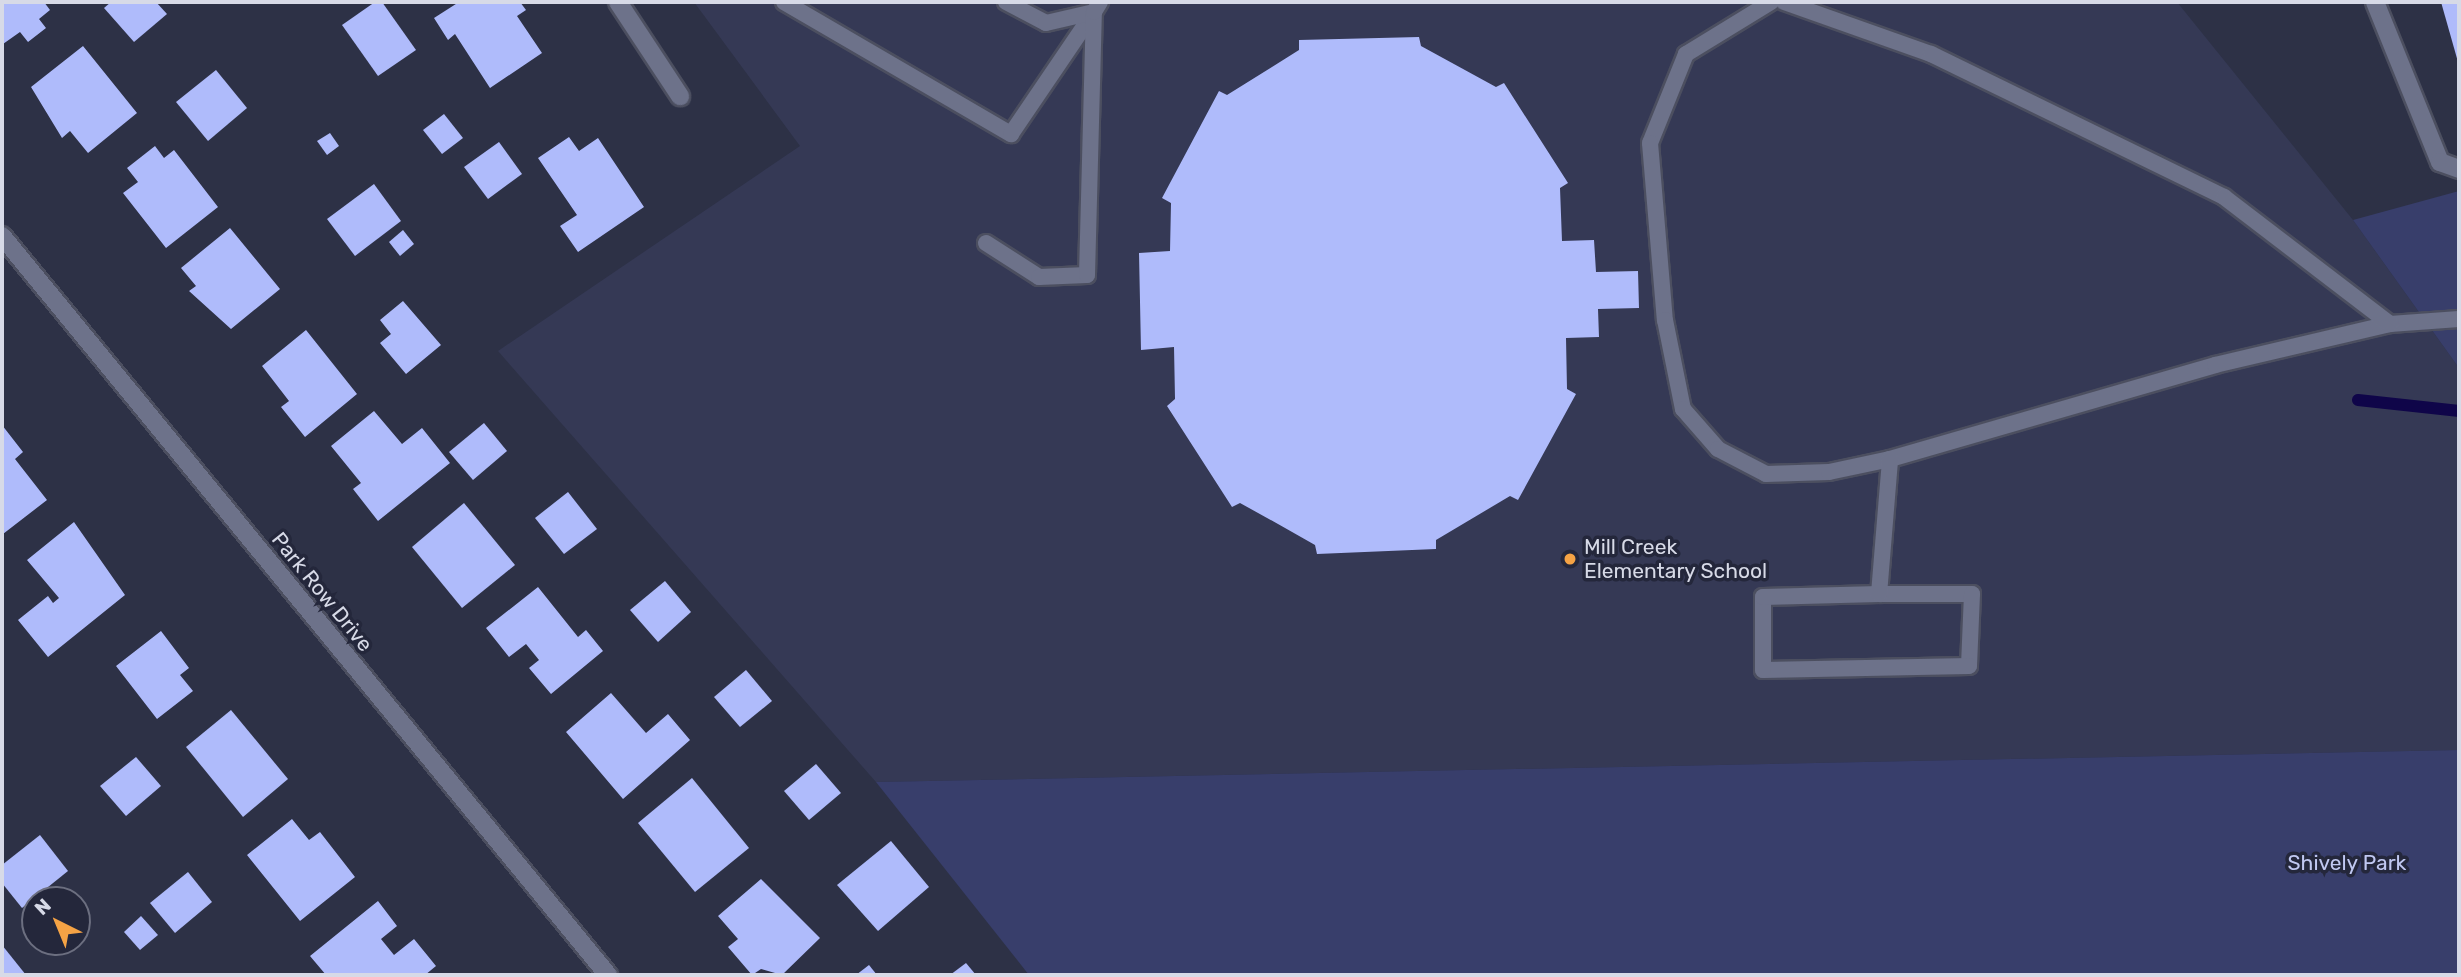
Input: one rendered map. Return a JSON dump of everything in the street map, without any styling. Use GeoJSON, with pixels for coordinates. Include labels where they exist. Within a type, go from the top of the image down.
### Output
{"type":"FeatureCollection","features":[{"type":"Feature","properties":{"kind":"street"},"geometry":{"type":"LineString","coordinates":[[618,2],[680,96]]}},
{"type":"Feature","properties":{"kind":"street"},"geometry":{"type":"LineString","coordinates":[[2375,2],[2440,162],[2459,169]]}},
{"type":"Feature","properties":{"kind":"street","name":"Park Row Drive"},"geometry":{"type":"LineString","coordinates":[[2,236],[608,975]]}},
{"type":"Feature","properties":{"kind":"lane"},"geometry":{"type":"LineString","coordinates":[[784,2],[1012,134],[1097,7]]}},
{"type":"Feature","properties":{"kind":"lane"},"geometry":{"type":"LineString","coordinates":[[1006,2],[1046,23],[1097,7]]}},
{"type":"Feature","properties":{"kind":"lane"},"geometry":{"type":"LineString","coordinates":[[1771,2],[1686,54],[1650,143],[1665,320],[1683,409],[1718,449],[1766,474],[1829,472],[1890,459],[2215,365],[2390,324],[2459,318]]}},
{"type":"Feature","properties":{"kind":"lane"},"geometry":{"type":"LineString","coordinates":[[1784,2],[1931,54],[2224,197],[2390,324]]}},
{"type":"Feature","properties":{"kind":"lane"},"geometry":{"type":"LineString","coordinates":[[986,243],[1039,276],[1087,275],[1097,7]]}},
{"type":"Feature","properties":{"kind":"lane"},"geometry":{"type":"LineString","coordinates":[[1880,594],[1890,459]]}},
{"type":"Feature","properties":{"kind":"lane"},"geometry":{"type":"LineString","coordinates":[[1880,594],[1972,594],[1969,666],[1763,670],[1763,597],[1880,594]]}},
{"type":"Feature","properties":{"kind":"shaded area","name":"Mill Creek Elementary School"},"geometry":{"type":"Polygon","coordinates":[[[694,2],[2177,2],[2353,220],[2459,368],[2459,750],[876,782],[498,351],[800,146],[694,2]]]}},
{"type":"Feature","properties":{"kind":"green space"},"geometry":{"type":"Polygon","coordinates":[[[2459,191],[2459,368],[2353,220],[2459,191]]]}},
{"type":"Feature","properties":{"kind":"green space","name":"Shively Park"},"geometry":{"type":"Polygon","coordinates":[[[2459,750],[2459,975],[1029,975],[876,782],[2459,750]]]}},
{"type":"Feature","properties":{"kind":"building"},"geometry":{"type":"Polygon","coordinates":[[[2,2],[44,2],[50,10],[39,19],[46,28],[28,42],[20,32],[3,44],[2,2]]]}},
{"type":"Feature","properties":{"kind":"building"},"geometry":{"type":"Polygon","coordinates":[[[111,2],[156,2],[167,14],[134,42],[104,8],[111,2]]]}},
{"type":"Feature","properties":{"kind":"building"},"geometry":{"type":"Polygon","coordinates":[[[375,2],[382,2],[416,50],[378,76],[342,25],[375,2]]]}},
{"type":"Feature","properties":{"kind":"building"},"geometry":{"type":"Polygon","coordinates":[[[459,2],[520,2],[526,10],[517,16],[542,53],[490,88],[455,34],[448,40],[434,18],[459,2]]]}},
{"type":"Feature","properties":{"kind":"building"},"geometry":{"type":"Polygon","coordinates":[[[2441,2],[2459,2],[2459,62],[2458,62],[2441,2]]]}},
{"type":"Feature","properties":{"kind":"building"},"geometry":{"type":"Polygon","coordinates":[[[1419,37],[1421,46],[1496,87],[1504,83],[1568,183],[1560,188],[1562,241],[1594,240],[1596,272],[1638,271],[1639,308],[1598,309],[1599,337],[1566,338],[1567,389],[1576,394],[1518,500],[1510,496],[1436,540],[1436,549],[1317,554],[1315,545],[1278,524],[1240,503],[1232,507],[1167,406],[1175,399],[1174,347],[1141,350],[1139,253],[1170,251],[1171,203],[1162,198],[1219,91],[1227,95],[1299,50],[1299,40],[1419,37]]]}},
{"type":"Feature","properties":{"kind":"building"},"geometry":{"type":"Polygon","coordinates":[[[83,46],[137,113],[88,153],[70,131],[62,138],[31,87],[83,46]]]}},
{"type":"Feature","properties":{"kind":"building"},"geometry":{"type":"Polygon","coordinates":[[[216,70],[247,108],[208,141],[176,102],[216,70]]]}},
{"type":"Feature","properties":{"kind":"building"},"geometry":{"type":"Polygon","coordinates":[[[444,114],[463,138],[442,154],[423,130],[444,114]]]}},
{"type":"Feature","properties":{"kind":"building"},"geometry":{"type":"Polygon","coordinates":[[[330,133],[339,146],[327,155],[317,141],[330,133]]]}},
{"type":"Feature","properties":{"kind":"building"},"geometry":{"type":"Polygon","coordinates":[[[569,137],[579,151],[598,138],[644,207],[578,252],[560,226],[577,215],[538,158],[569,137]]]}},
{"type":"Feature","properties":{"kind":"building"},"geometry":{"type":"Polygon","coordinates":[[[499,142],[522,174],[488,199],[464,167],[499,142]]]}},
{"type":"Feature","properties":{"kind":"building"},"geometry":{"type":"Polygon","coordinates":[[[155,146],[164,158],[174,150],[218,207],[166,248],[123,193],[138,182],[127,168],[155,146]]]}},
{"type":"Feature","properties":{"kind":"building"},"geometry":{"type":"Polygon","coordinates":[[[374,184],[401,221],[355,256],[327,219],[374,184]]]}},
{"type":"Feature","properties":{"kind":"building"},"geometry":{"type":"Polygon","coordinates":[[[230,228],[280,289],[231,329],[189,291],[196,286],[181,268],[230,228]]]}},
{"type":"Feature","properties":{"kind":"building"},"geometry":{"type":"Polygon","coordinates":[[[403,230],[414,244],[400,256],[389,242],[403,230]]]}},
{"type":"Feature","properties":{"kind":"building"},"geometry":{"type":"Polygon","coordinates":[[[403,301],[441,345],[406,374],[380,343],[391,334],[380,320],[403,301]]]}},
{"type":"Feature","properties":{"kind":"building"},"geometry":{"type":"Polygon","coordinates":[[[306,330],[357,394],[305,437],[281,407],[289,401],[262,366],[306,330]]]}},
{"type":"Feature","properties":{"kind":"building"},"geometry":{"type":"Polygon","coordinates":[[[374,411],[402,444],[422,428],[450,463],[378,521],[353,489],[361,483],[331,446],[374,411]]]}},
{"type":"Feature","properties":{"kind":"building"},"geometry":{"type":"Polygon","coordinates":[[[484,423],[507,451],[473,480],[449,452],[484,423]]]}},
{"type":"Feature","properties":{"kind":"building"},"geometry":{"type":"Polygon","coordinates":[[[2,425],[23,452],[15,459],[47,500],[3,534],[2,425]]]}},
{"type":"Feature","properties":{"kind":"building"},"geometry":{"type":"Polygon","coordinates":[[[568,492],[597,529],[564,554],[535,518],[568,492]]]}},
{"type":"Feature","properties":{"kind":"building"},"geometry":{"type":"Polygon","coordinates":[[[464,503],[515,565],[462,608],[412,547],[464,503]]]}},
{"type":"Feature","properties":{"kind":"building"},"geometry":{"type":"Polygon","coordinates":[[[74,522],[125,595],[48,657],[18,620],[48,596],[53,603],[59,598],[27,560],[74,522]]]}},
{"type":"Feature","properties":{"kind":"building"},"geometry":{"type":"Polygon","coordinates":[[[665,581],[691,612],[658,642],[630,610],[665,581]]]}},
{"type":"Feature","properties":{"kind":"building"},"geometry":{"type":"Polygon","coordinates":[[[538,587],[578,637],[586,630],[603,651],[551,694],[529,668],[539,660],[526,644],[509,657],[486,628],[538,587]]]}},
{"type":"Feature","properties":{"kind":"building"},"geometry":{"type":"Polygon","coordinates":[[[161,631],[189,668],[180,675],[193,691],[157,719],[116,666],[161,631]]]}},
{"type":"Feature","properties":{"kind":"building"},"geometry":{"type":"Polygon","coordinates":[[[746,670],[772,701],[740,727],[714,697],[746,670]]]}},
{"type":"Feature","properties":{"kind":"building"},"geometry":{"type":"Polygon","coordinates":[[[611,693],[646,733],[668,714],[690,740],[623,799],[566,732],[611,693]]]}},
{"type":"Feature","properties":{"kind":"building"},"geometry":{"type":"Polygon","coordinates":[[[231,710],[288,779],[243,817],[186,747],[231,710]]]}},
{"type":"Feature","properties":{"kind":"building"},"geometry":{"type":"Polygon","coordinates":[[[136,757],[161,786],[126,816],[100,786],[136,757]]]}},
{"type":"Feature","properties":{"kind":"building"},"geometry":{"type":"Polygon","coordinates":[[[816,764],[841,793],[809,820],[784,791],[816,764]]]}},
{"type":"Feature","properties":{"kind":"building"},"geometry":{"type":"Polygon","coordinates":[[[692,778],[749,848],[695,892],[638,823],[692,778]]]}},
{"type":"Feature","properties":{"kind":"building"},"geometry":{"type":"Polygon","coordinates":[[[292,819],[309,840],[320,832],[355,877],[300,921],[247,855],[292,819]]]}},
{"type":"Feature","properties":{"kind":"building"},"geometry":{"type":"Polygon","coordinates":[[[40,835],[68,871],[49,886],[21,886],[21,907],[2,883],[2,865],[40,835]]]}},
{"type":"Feature","properties":{"kind":"building"},"geometry":{"type":"Polygon","coordinates":[[[891,841],[929,887],[878,931],[837,885],[891,841]]]}},
{"type":"Feature","properties":{"kind":"building"},"geometry":{"type":"Polygon","coordinates":[[[188,872],[212,902],[175,933],[150,903],[188,872]]]}},
{"type":"Feature","properties":{"kind":"building"},"geometry":{"type":"Polygon","coordinates":[[[761,879],[820,938],[782,975],[761,969],[752,975],[728,947],[738,939],[718,916],[761,879]]]}},
{"type":"Feature","properties":{"kind":"building"},"geometry":{"type":"Polygon","coordinates":[[[378,901],[397,926],[381,939],[394,955],[414,939],[436,966],[425,975],[326,975],[310,956],[378,901]]]}},
{"type":"Feature","properties":{"kind":"building"},"geometry":{"type":"Polygon","coordinates":[[[141,916],[158,935],[140,950],[124,932],[141,916]]]}},
{"type":"Feature","properties":{"kind":"building"},"geometry":{"type":"Polygon","coordinates":[[[2,945],[26,975],[2,975],[2,945]]]}},
{"type":"Feature","properties":{"kind":"building"},"geometry":{"type":"Polygon","coordinates":[[[966,963],[976,975],[950,975],[966,963]]]}},
{"type":"Feature","properties":{"kind":"building"},"geometry":{"type":"Polygon","coordinates":[[[869,965],[877,975],[856,975],[869,965]]]}},
{"type":"Feature","properties":{"kind":"waterway"},"geometry":{"type":"LineString","coordinates":[[2358,400],[2459,411]]}},
{"type":"Feature","properties":{"kind":"place","name":"Mill Creek Elementary School"},"geometry":{"type":"Point","coordinates":[1570,559]}}]}
